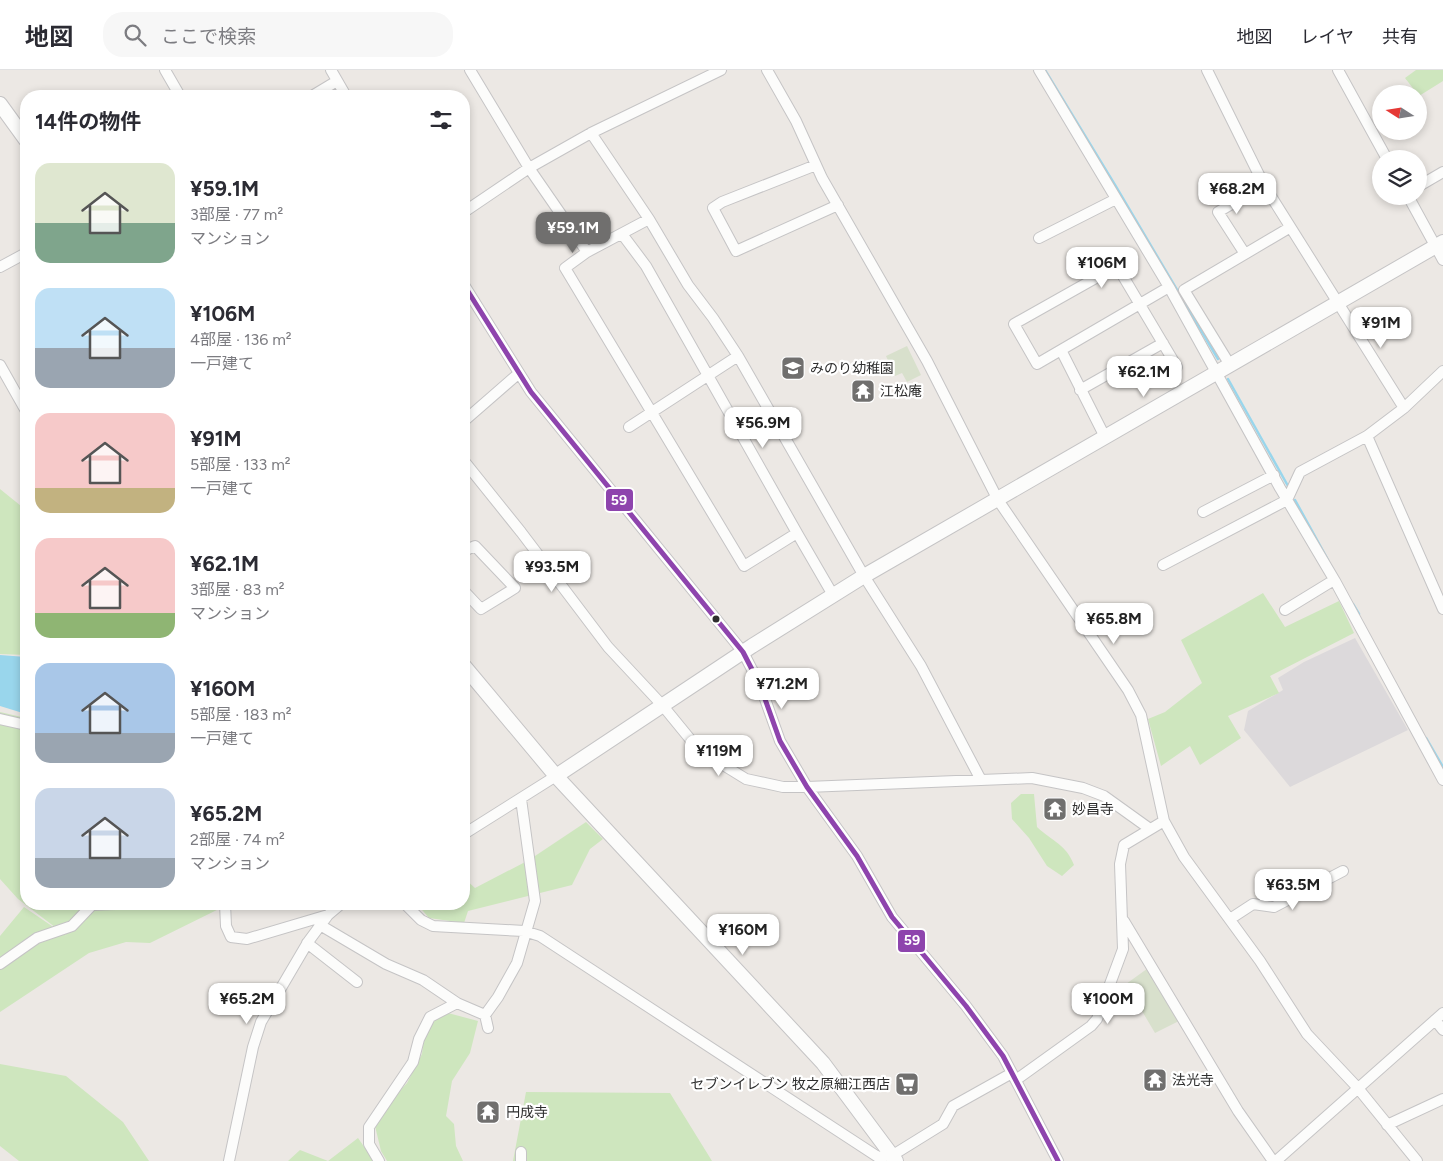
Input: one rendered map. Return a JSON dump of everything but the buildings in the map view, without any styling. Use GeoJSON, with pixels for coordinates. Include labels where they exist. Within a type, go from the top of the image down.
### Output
{"type":"FeatureCollection","features":[{"type":"Feature","properties":{"kind":"street"},"geometry":{"type":"LineString","coordinates":[[165,70],[177,90]]}},
{"type":"Feature","properties":{"kind":"street"},"geometry":{"type":"LineString","coordinates":[[331,70],[343,90]]}},
{"type":"Feature","properties":{"kind":"street"},"geometry":{"type":"LineString","coordinates":[[470,70],[529,168],[587,252]]}},
{"type":"Feature","properties":{"kind":"street"},"geometry":{"type":"LineString","coordinates":[[470,208],[529,168],[591,133],[721,70]]}},
{"type":"Feature","properties":{"kind":"street"},"geometry":{"type":"LineString","coordinates":[[767,70],[796,121],[816,165],[927,361],[998,500],[1128,690],[1141,715],[1164,821],[1184,857],[1230,919],[1307,1034],[1357,1088],[1416,1161]]}},
{"type":"Feature","properties":{"kind":"street"},"geometry":{"type":"LineString","coordinates":[[1039,70],[1169,287],[1287,500],[1334,580],[1443,780]]}},
{"type":"Feature","properties":{"kind":"street"},"geometry":{"type":"LineString","coordinates":[[1207,70],[1264,185],[1336,304],[1404,408]]}},
{"type":"Feature","properties":{"kind":"street"},"geometry":{"type":"LineString","coordinates":[[1338,70],[1382,150]]}},
{"type":"Feature","properties":{"kind":"street"},"geometry":{"type":"LineString","coordinates":[[322,90],[338,81]]}},
{"type":"Feature","properties":{"kind":"street"},"geometry":{"type":"LineString","coordinates":[[0,104],[20,132]]}},
{"type":"Feature","properties":{"kind":"street"},"geometry":{"type":"LineString","coordinates":[[591,133],[649,219],[688,285],[738,356],[864,576],[921,666],[982,780]]}},
{"type":"Feature","properties":{"kind":"street"},"geometry":{"type":"LineString","coordinates":[[816,165],[722,202],[713,208],[736,251],[838,205]]}},
{"type":"Feature","properties":{"kind":"street"},"geometry":{"type":"LineString","coordinates":[[1427,181],[1443,172]]}},
{"type":"Feature","properties":{"kind":"street"},"geometry":{"type":"LineString","coordinates":[[1245,254],[1218,212],[1264,185]]}},
{"type":"Feature","properties":{"kind":"street"},"geometry":{"type":"LineString","coordinates":[[1039,238],[1116,199]]}},
{"type":"Feature","properties":{"kind":"street"},"geometry":{"type":"LineString","coordinates":[[1414,205],[1439,244],[1443,260]]}},
{"type":"Feature","properties":{"kind":"street"},"geometry":{"type":"LineString","coordinates":[[649,219],[587,252],[565,268],[744,566],[797,533]]}},
{"type":"Feature","properties":{"kind":"street"},"geometry":{"type":"LineString","coordinates":[[1230,365],[1184,290],[1290,228]]}},
{"type":"Feature","properties":{"kind":"street"},"geometry":{"type":"LineString","coordinates":[[622,234],[646,266],[707,377],[833,595]]}},
{"type":"Feature","properties":{"kind":"street"},"geometry":{"type":"LineString","coordinates":[[470,830],[521,799],[743,652],[864,576],[1439,244]]}},
{"type":"Feature","properties":{"kind":"street"},"geometry":{"type":"LineString","coordinates":[[0,267],[20,256]]}},
{"type":"Feature","properties":{"kind":"street"},"geometry":{"type":"LineString","coordinates":[[1169,287],[1141,304],[1037,364],[1014,324],[1117,266],[1141,304],[1177,367]]}},
{"type":"Feature","properties":{"kind":"street"},"geometry":{"type":"LineString","coordinates":[[470,295],[518,374],[565,435],[743,652],[760,686],[780,741],[807,787],[857,856],[892,917],[986,1030],[1014,1077],[1058,1161]]}},
{"type":"Feature","properties":{"kind":"street"},"geometry":{"type":"LineString","coordinates":[[1080,390],[1163,343]]}},
{"type":"Feature","properties":{"kind":"street"},"geometry":{"type":"LineString","coordinates":[[1061,350],[1105,437]]}},
{"type":"Feature","properties":{"kind":"street"},"geometry":{"type":"LineString","coordinates":[[629,427],[738,356]]}},
{"type":"Feature","properties":{"kind":"street"},"geometry":{"type":"LineString","coordinates":[[0,365],[20,400]]}},
{"type":"Feature","properties":{"kind":"street"},"geometry":{"type":"LineString","coordinates":[[470,416],[518,374]]}},
{"type":"Feature","properties":{"kind":"street"},"geometry":{"type":"LineString","coordinates":[[1163,565],[1287,500],[1300,472],[1367,436],[1441,377]]}},
{"type":"Feature","properties":{"kind":"street"},"geometry":{"type":"LineString","coordinates":[[0,388],[10,382]]}},
{"type":"Feature","properties":{"kind":"street"},"geometry":{"type":"LineString","coordinates":[[1367,436],[1443,609]]}},
{"type":"Feature","properties":{"kind":"street"},"geometry":{"type":"LineString","coordinates":[[470,468],[608,646],[663,706],[699,750],[746,779],[782,787],[807,787],[1032,778],[1083,788],[1104,796],[1150,829]]}},
{"type":"Feature","properties":{"kind":"street"},"geometry":{"type":"LineString","coordinates":[[1203,512],[1274,475]]}},
{"type":"Feature","properties":{"kind":"street"},"geometry":{"type":"LineString","coordinates":[[470,548],[476,546],[516,588],[480,608],[470,597]]}},
{"type":"Feature","properties":{"kind":"street"},"geometry":{"type":"LineString","coordinates":[[1285,610],[1334,580]]}},
{"type":"Feature","properties":{"kind":"street"},"geometry":{"type":"LineString","coordinates":[[470,673],[556,776],[823,1063],[894,1158]]}},
{"type":"Feature","properties":{"kind":"street"},"geometry":{"type":"LineString","coordinates":[[0,718],[20,723]]}},
{"type":"Feature","properties":{"kind":"street"},"geometry":{"type":"LineString","coordinates":[[488,1028],[486,1015],[517,963],[528,932],[535,901],[521,799]]}},
{"type":"Feature","properties":{"kind":"street"},"geometry":{"type":"LineString","coordinates":[[411,910],[421,920],[433,926],[528,932],[548,942],[878,1157],[894,1158],[944,1124],[953,1106],[1014,1077],[1091,1026],[1097,1019],[1123,948],[1124,921],[1120,864],[1124,846],[1164,821]]}},
{"type":"Feature","properties":{"kind":"street"},"geometry":{"type":"LineString","coordinates":[[1230,919],[1253,904],[1274,907],[1343,871]]}},
{"type":"Feature","properties":{"kind":"street"},"geometry":{"type":"LineString","coordinates":[[0,964],[37,938],[72,926],[87,910]]}},
{"type":"Feature","properties":{"kind":"street"},"geometry":{"type":"LineString","coordinates":[[225,910],[226,926],[231,937],[247,939],[328,915]]}},
{"type":"Feature","properties":{"kind":"street"},"geometry":{"type":"LineString","coordinates":[[230,1161],[253,1047],[261,1022],[307,943],[334,910]]}},
{"type":"Feature","properties":{"kind":"street"},"geometry":{"type":"LineString","coordinates":[[1124,921],[1238,1112],[1274,1161],[1443,1013]]}},
{"type":"Feature","properties":{"kind":"street"},"geometry":{"type":"LineString","coordinates":[[320,925],[386,964],[423,980],[457,1003],[486,1015]]}},
{"type":"Feature","properties":{"kind":"street"},"geometry":{"type":"LineString","coordinates":[[307,943],[357,982]]}},
{"type":"Feature","properties":{"kind":"street"},"geometry":{"type":"LineString","coordinates":[[379,1161],[369,1144],[369,1127],[414,1062],[419,1039],[430,1017],[457,1003]]}},
{"type":"Feature","properties":{"kind":"street"},"geometry":{"type":"LineString","coordinates":[[1435,1020],[1443,1030]]}},
{"type":"Feature","properties":{"kind":"street"},"geometry":{"type":"LineString","coordinates":[[1387,1125],[1443,1098]]}},
{"type":"Feature","properties":{"kind":"shaded area"},"geometry":{"type":"Polygon","coordinates":[[[1355,638],[1408,730],[1290,787],[1244,730],[1248,711],[1283,690],[1278,678],[1304,662],[1355,638]]]}},
{"type":"Feature","properties":{"kind":"green space"},"geometry":{"type":"Polygon","coordinates":[[[1416,70],[1443,70],[1443,81],[1428,90],[1428,85],[1410,85],[1405,78],[1416,70]]]}},
{"type":"Feature","properties":{"kind":"green space"},"geometry":{"type":"Polygon","coordinates":[[[907,346],[921,375],[907,382],[902,373],[895,376],[886,356],[907,346]]]}},
{"type":"Feature","properties":{"kind":"green space"},"geometry":{"type":"Polygon","coordinates":[[[0,489],[20,505],[20,655],[0,654],[0,489]]]}},
{"type":"Feature","properties":{"kind":"green space"},"geometry":{"type":"Polygon","coordinates":[[[1263,593],[1285,627],[1339,601],[1354,633],[1270,676],[1279,693],[1228,716],[1241,738],[1200,765],[1190,746],[1161,766],[1148,719],[1165,712],[1202,683],[1181,640],[1263,593]]]}},
{"type":"Feature","properties":{"kind":"green space"},"geometry":{"type":"Polygon","coordinates":[[[0,712],[20,717],[20,901],[0,879],[0,712]]]}},
{"type":"Feature","properties":{"kind":"green space"},"geometry":{"type":"Polygon","coordinates":[[[1021,794],[1034,794],[1037,827],[1063,848],[1071,858],[1074,865],[1062,876],[1047,866],[1029,838],[1012,819],[1011,803],[1021,794]]]}},
{"type":"Feature","properties":{"kind":"green space"},"geometry":{"type":"Polygon","coordinates":[[[586,822],[603,839],[590,849],[572,885],[468,911],[464,923],[429,918],[422,910],[470,910],[470,883],[475,888],[529,860],[586,822]]]}},
{"type":"Feature","properties":{"kind":"green space"},"geometry":{"type":"Polygon","coordinates":[[[22,910],[28,910],[68,937],[32,910],[217,910],[150,943],[126,942],[89,953],[0,1012],[0,936],[22,910]]]}},
{"type":"Feature","properties":{"kind":"green space"},"geometry":{"type":"Polygon","coordinates":[[[1151,966],[1181,1020],[1155,1033],[1126,984],[1151,966]]]}},
{"type":"Feature","properties":{"kind":"green space"},"geometry":{"type":"Polygon","coordinates":[[[448,1013],[478,1021],[470,1053],[452,1081],[446,1116],[454,1124],[456,1146],[463,1161],[387,1161],[381,1151],[375,1126],[392,1099],[407,1083],[422,1054],[424,1035],[435,1018],[448,1013]]]}},
{"type":"Feature","properties":{"kind":"green space"},"geometry":{"type":"Polygon","coordinates":[[[0,1064],[66,1076],[123,1122],[149,1161],[19,1161],[0,1146],[0,1064]]]}},
{"type":"Feature","properties":{"kind":"green space"},"geometry":{"type":"Polygon","coordinates":[[[526,1092],[670,1093],[712,1161],[513,1161],[526,1092]]]}},
{"type":"Feature","properties":{"kind":"green space"},"geometry":{"type":"Polygon","coordinates":[[[358,1138],[374,1161],[328,1161],[358,1138]]]}},
{"type":"Feature","properties":{"kind":"green space"},"geometry":{"type":"Polygon","coordinates":[[[300,1150],[328,1161],[288,1161],[300,1150]]]}},
{"type":"Feature","properties":{"kind":"water"},"geometry":{"type":"Polygon","coordinates":[[[0,655],[20,657],[20,712],[0,706],[0,655]]]}},
{"type":"Feature","properties":{"kind":"waterway"},"geometry":{"type":"LineString","coordinates":[[1045,70],[1218,359]]}},
{"type":"Feature","properties":{"kind":"waterway"},"geometry":{"type":"LineString","coordinates":[[1228,379],[1288,486]]}},
{"type":"Feature","properties":{"kind":"waterway"},"geometry":{"type":"LineString","coordinates":[[1295,500],[1328,560]]}},
{"type":"Feature","properties":{"kind":"waterway"},"geometry":{"type":"LineString","coordinates":[[1353,604],[1359,614]]}},
{"type":"Feature","properties":{"kind":"waterway"},"geometry":{"type":"LineString","coordinates":[[1426,738],[1443,767]]}},
{"type":"Feature","properties":{"kind":"transit line","name":"59"},"geometry":{"type":"LineString","coordinates":[[470,295],[531,392],[743,652],[760,685],[780,741],[807,787],[857,856],[892,917],[966,1006],[1003,1056],[1058,1161]]}},
{"type":"Feature","properties":{"kind":"place","name":"みのり幼稚園"},"geometry":{"type":"Point","coordinates":[793,368]}},
{"type":"Feature","properties":{"kind":"place","name":"江松庵"},"geometry":{"type":"Point","coordinates":[863,391]}},
{"type":"Feature","properties":{"kind":"place","name":"妙昌寺"},"geometry":{"type":"Point","coordinates":[1055,809]}},
{"type":"Feature","properties":{"kind":"place","name":"法光寺"},"geometry":{"type":"Point","coordinates":[1155,1080]}},
{"type":"Feature","properties":{"kind":"place","name":"セブンイレブン 牧之原細江西店"},"geometry":{"type":"Point","coordinates":[907,1084]}},
{"type":"Feature","properties":{"kind":"place","name":"円成寺"},"geometry":{"type":"Point","coordinates":[488,1112]}}]}
